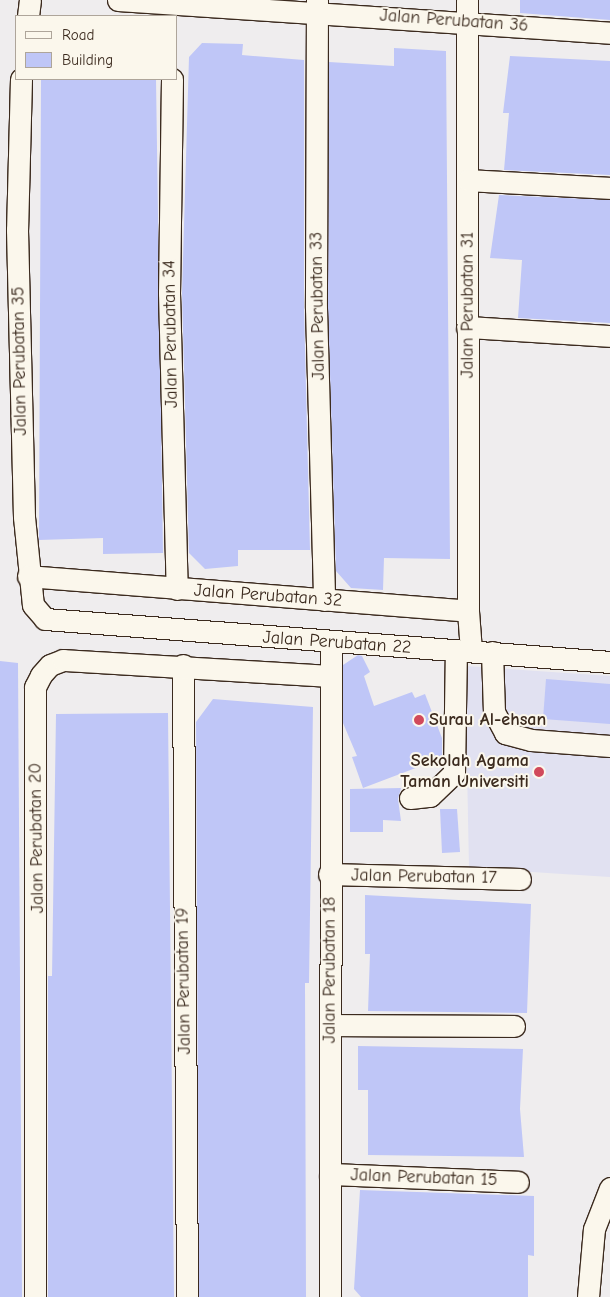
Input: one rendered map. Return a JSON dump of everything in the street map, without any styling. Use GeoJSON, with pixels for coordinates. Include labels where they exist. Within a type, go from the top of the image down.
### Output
{"type":"FeatureCollection","features":[{"type":"Feature","properties":{"kind":"street"},"geometry":{"type":"LineString","coordinates":[[28,15],[30,0]]}},
{"type":"Feature","properties":{"kind":"street","name":"Jalan Perubatan 36"},"geometry":{"type":"LineString","coordinates":[[118,0],[173,6],[317,6],[610,34]]}},
{"type":"Feature","properties":{"kind":"street","name":"Jalan Perubatan 31"},"geometry":{"type":"LineString","coordinates":[[467,0],[468,611]]}},
{"type":"Feature","properties":{"kind":"street","name":"Jalan Perubatan 33"},"geometry":{"type":"LineString","coordinates":[[317,6],[316,308],[324,600]]}},
{"type":"Feature","properties":{"kind":"street","name":"Jalan Perubatan 35"},"geometry":{"type":"LineString","coordinates":[[21,80],[18,240],[28,576],[33,605],[45,619],[65,622]]}},
{"type":"Feature","properties":{"kind":"street","name":"Jalan Perubatan 34"},"geometry":{"type":"LineString","coordinates":[[172,80],[169,293],[177,589]]}},
{"type":"Feature","properties":{"kind":"street"},"geometry":{"type":"LineString","coordinates":[[468,180],[610,188]]}},
{"type":"Feature","properties":{"kind":"street"},"geometry":{"type":"LineString","coordinates":[[468,327],[610,336]]}},
{"type":"Feature","properties":{"kind":"street","name":"Jalan Perubatan 32"},"geometry":{"type":"LineString","coordinates":[[28,576],[468,611]]}},
{"type":"Feature","properties":{"kind":"street"},"geometry":{"type":"LineString","coordinates":[[410,798],[430,796],[454,773],[463,651],[468,611]]}},
{"type":"Feature","properties":{"kind":"street","name":"Jalan Perubatan 22"},"geometry":{"type":"LineString","coordinates":[[65,622],[331,644],[492,652],[610,662]]}},
{"type":"Feature","properties":{"kind":"street","name":"Jalan Perubatan 18"},"geometry":{"type":"LineString","coordinates":[[330,1297],[329,676],[331,644]]}},
{"type":"Feature","properties":{"kind":"street"},"geometry":{"type":"LineString","coordinates":[[492,652],[494,712],[505,733],[531,740],[610,746]]}},
{"type":"Feature","properties":{"kind":"street","name":"Jalan Perubatan 20"},"geometry":{"type":"LineString","coordinates":[[35,1297],[35,687],[50,665],[63,660],[183,665],[329,676]]}},
{"type":"Feature","properties":{"kind":"street","name":"Jalan Perubatan 19"},"geometry":{"type":"LineString","coordinates":[[183,665],[188,1297]]}},
{"type":"Feature","properties":{"kind":"street","name":"Jalan Perubatan 17"},"geometry":{"type":"LineString","coordinates":[[329,874],[520,879]]}},
{"type":"Feature","properties":{"kind":"street"},"geometry":{"type":"LineString","coordinates":[[331,1025],[514,1026]]}},
{"type":"Feature","properties":{"kind":"street","name":"Jalan Perubatan 15"},"geometry":{"type":"LineString","coordinates":[[330,1174],[518,1182]]}},
{"type":"Feature","properties":{"kind":"street"},"geometry":{"type":"LineString","coordinates":[[588,1297],[594,1229],[610,1188]]}},
{"type":"Feature","properties":{"kind":"shaded area","name":"Sekolah Agama Taman Universiti"},"geometry":{"type":"Polygon","coordinates":[[[465,666],[610,676],[610,877],[469,868],[465,666]]]}},
{"type":"Feature","properties":{"kind":"building"},"geometry":{"type":"Polygon","coordinates":[[[520,0],[610,0],[610,20],[520,13],[520,0]]]}},
{"type":"Feature","properties":{"kind":"building"},"geometry":{"type":"Polygon","coordinates":[[[202,43],[243,44],[242,55],[304,60],[304,308],[310,550],[238,550],[238,566],[205,569],[189,553],[182,293],[189,57],[202,43]]]}},
{"type":"Feature","properties":{"kind":"building"},"geometry":{"type":"Polygon","coordinates":[[[394,48],[446,51],[450,559],[384,558],[383,590],[351,588],[336,571],[328,308],[329,62],[394,66],[394,48]]]}},
{"type":"Feature","properties":{"kind":"building"},"geometry":{"type":"Polygon","coordinates":[[[510,56],[610,61],[610,175],[504,170],[509,113],[503,113],[510,56]]]}},
{"type":"Feature","properties":{"kind":"building"},"geometry":{"type":"Polygon","coordinates":[[[41,80],[156,80],[163,553],[103,554],[103,538],[39,540],[41,80]]]}},
{"type":"Feature","properties":{"kind":"building"},"geometry":{"type":"Polygon","coordinates":[[[499,195],[610,200],[610,323],[518,318],[522,260],[490,258],[499,195]]]}},
{"type":"Feature","properties":{"kind":"building"},"geometry":{"type":"Polygon","coordinates":[[[358,655],[362,656],[370,672],[364,676],[374,706],[412,692],[415,698],[425,694],[442,738],[442,758],[363,788],[352,757],[357,756],[343,723],[343,665],[358,655]]]}},
{"type":"Feature","properties":{"kind":"building"},"geometry":{"type":"Polygon","coordinates":[[[0,661],[18,663],[22,1297],[0,1297],[0,661]]]}},
{"type":"Feature","properties":{"kind":"building"},"geometry":{"type":"Polygon","coordinates":[[[546,679],[610,684],[610,724],[543,719],[546,679]]]}},
{"type":"Feature","properties":{"kind":"building"},"geometry":{"type":"Polygon","coordinates":[[[213,699],[313,707],[309,983],[305,983],[306,1297],[199,1297],[196,722],[213,699]]]}},
{"type":"Feature","properties":{"kind":"building"},"geometry":{"type":"Polygon","coordinates":[[[168,713],[174,1297],[48,1297],[48,976],[52,976],[56,714],[168,713]]]}},
{"type":"Feature","properties":{"kind":"building"},"geometry":{"type":"Polygon","coordinates":[[[401,788],[398,799],[401,821],[383,820],[383,832],[350,832],[350,789],[401,788]]]}},
{"type":"Feature","properties":{"kind":"building"},"geometry":{"type":"Polygon","coordinates":[[[440,809],[457,809],[460,852],[442,853],[440,809]]]}},
{"type":"Feature","properties":{"kind":"building"},"geometry":{"type":"Polygon","coordinates":[[[365,895],[531,904],[527,1013],[368,1011],[370,954],[365,954],[365,895]]]}},
{"type":"Feature","properties":{"kind":"building"},"geometry":{"type":"Polygon","coordinates":[[[358,1046],[523,1049],[520,1109],[524,1157],[368,1155],[368,1090],[358,1090],[358,1046]]]}},
{"type":"Feature","properties":{"kind":"building"},"geometry":{"type":"Polygon","coordinates":[[[360,1190],[534,1196],[534,1256],[528,1255],[528,1297],[361,1297],[354,1289],[360,1190]]]}},
{"type":"Feature","properties":{"kind":"place","name":"Surau Al-ehsan"},"geometry":{"type":"Point","coordinates":[419,720]}},
{"type":"Feature","properties":{"kind":"place","name":"Sekolah Agama Taman Universiti"},"geometry":{"type":"Point","coordinates":[539,772]}}]}
